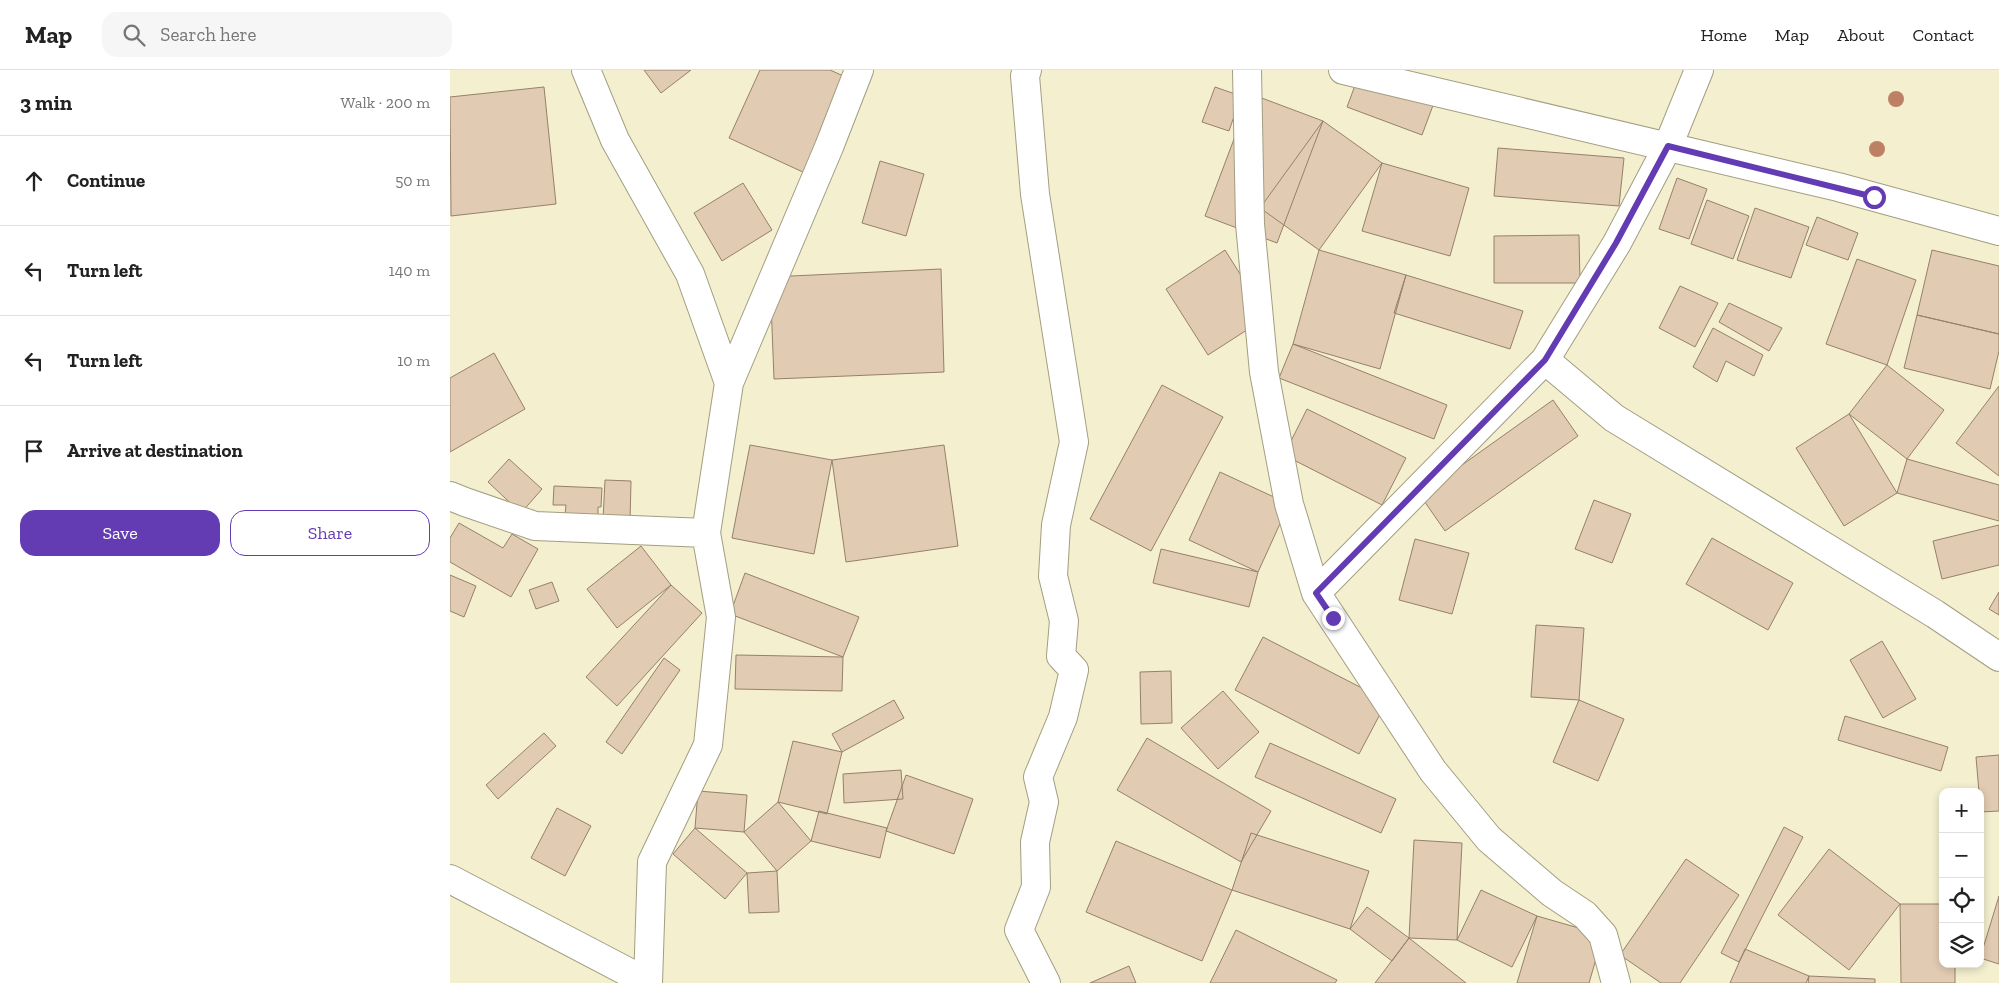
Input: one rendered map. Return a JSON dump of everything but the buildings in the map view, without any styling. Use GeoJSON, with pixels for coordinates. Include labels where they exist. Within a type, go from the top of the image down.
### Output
{"type":"FeatureCollection","features":[{"type":"Feature","properties":{"kind":"street"},"geometry":{"type":"LineString","coordinates":[[586,70],[615,140],[690,274],[729,383]]}},
{"type":"Feature","properties":{"kind":"street"},"geometry":{"type":"LineString","coordinates":[[450,879],[648,982],[652,862],[708,745],[721,617],[706,533],[729,383],[859,70]]}},
{"type":"Feature","properties":{"kind":"street"},"geometry":{"type":"LineString","coordinates":[[1027,70],[1025,76],[1034,194],[1074,442],[1056,525],[1053,576],[1064,621],[1061,656],[1074,670],[1063,717],[1038,777],[1044,802],[1035,842],[1036,887],[1019,930],[1046,983]]}},
{"type":"Feature","properties":{"kind":"street"},"geometry":{"type":"LineString","coordinates":[[1247,70],[1250,224],[1264,372],[1289,504],[1316,593],[1433,771],[1489,839],[1552,893],[1585,915],[1603,935],[1616,983]]}},
{"type":"Feature","properties":{"kind":"street"},"geometry":{"type":"LineString","coordinates":[[1343,70],[1838,187],[1999,231]]}},
{"type":"Feature","properties":{"kind":"street"},"geometry":{"type":"LineString","coordinates":[[1316,593],[1545,360],[1616,243],[1668,146],[1699,70]]}},
{"type":"Feature","properties":{"kind":"street"},"geometry":{"type":"LineString","coordinates":[[1545,360],[1614,418],[1936,614],[1999,657]]}},
{"type":"Feature","properties":{"kind":"street"},"geometry":{"type":"LineString","coordinates":[[450,496],[535,526],[706,533]]}},
{"type":"Feature","properties":{"kind":"route"},"geometry":{"type":"LineString","coordinates":[[1333,618],[1316,593],[1545,360],[1616,243],[1668,146],[1874,197]]}}]}
